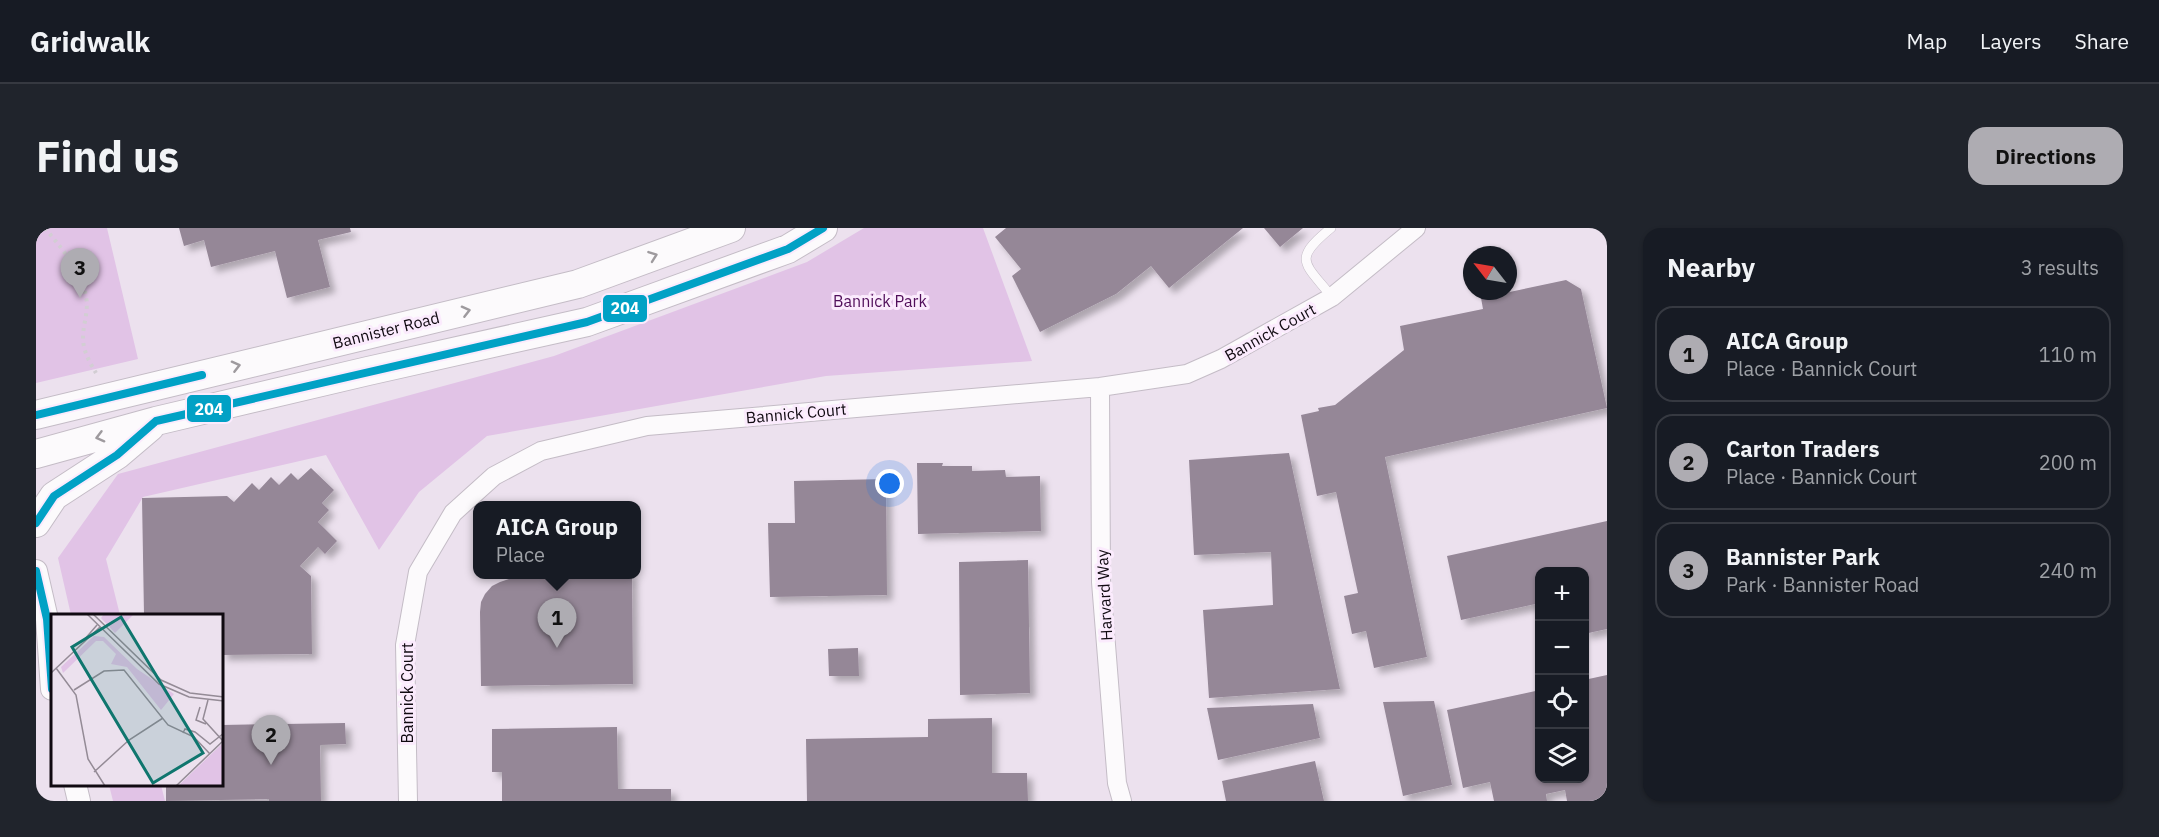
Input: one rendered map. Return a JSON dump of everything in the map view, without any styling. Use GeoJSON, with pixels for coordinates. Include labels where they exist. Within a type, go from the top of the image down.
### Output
{"type":"FeatureCollection","features":[{"type":"Feature","properties":{"kind":"main road","name":"Bannister Road"},"geometry":{"type":"LineString","coordinates":[[36,415],[578,284],[730,228]]}},
{"type":"Feature","properties":{"kind":"main road"},"geometry":{"type":"LineString","coordinates":[[36,454],[156,421],[587,322],[788,249],[823,228]]}},
{"type":"Feature","properties":{"kind":"main road"},"geometry":{"type":"LineString","coordinates":[[36,523],[54,496],[117,455],[156,421]]}},
{"type":"Feature","properties":{"kind":"street","name":"Bannick Court"},"geometry":{"type":"LineString","coordinates":[[408,801],[405,645],[418,572],[453,513],[494,476],[541,451],[647,426],[1100,387],[1186,374],[1221,359],[1332,297],[1416,228]]}},
{"type":"Feature","properties":{"kind":"street","name":"Harvard Way"},"geometry":{"type":"LineString","coordinates":[[1100,387],[1101,582],[1117,783],[1122,801]]}},
{"type":"Feature","properties":{"kind":"street"},"geometry":{"type":"LineString","coordinates":[[36,571],[47,619],[51,684]]}},
{"type":"Feature","properties":{"kind":"street"},"geometry":{"type":"LineString","coordinates":[[36,653],[51,684]]}},
{"type":"Feature","properties":{"kind":"street"},"geometry":{"type":"LineString","coordinates":[[75,786],[79,801]]}},
{"type":"Feature","properties":{"kind":"lane"},"geometry":{"type":"LineString","coordinates":[[1331,228],[1311,244],[1306,254],[1306,265],[1332,297]]}},
{"type":"Feature","properties":{"kind":"path"},"geometry":{"type":"LineString","coordinates":[[45,228],[74,265],[80,279],[86,297],[84,347],[96,373]]}},
{"type":"Feature","properties":{"kind":"green space"},"geometry":{"type":"Polygon","coordinates":[[[36,228],[107,228],[138,359],[36,383],[36,228]]]}},
{"type":"Feature","properties":{"kind":"green space","name":"Bannick Park"},"geometry":{"type":"Polygon","coordinates":[[[864,228],[983,228],[1032,361],[826,376],[487,436],[419,492],[379,550],[326,455],[143,497],[106,559],[120,614],[71,614],[58,558],[118,474],[554,356],[807,262],[864,228]]]}},
{"type":"Feature","properties":{"kind":"green space"},"geometry":{"type":"Polygon","coordinates":[[[109,786],[161,786],[165,801],[113,801],[109,786]]]}},
{"type":"Feature","properties":{"kind":"building"},"geometry":{"type":"Polygon","coordinates":[[[179,228],[350,228],[351,232],[318,240],[330,287],[287,298],[275,251],[211,267],[204,240],[184,246],[179,228]]]}},
{"type":"Feature","properties":{"kind":"building"},"geometry":{"type":"Polygon","coordinates":[[[1006,228],[1243,228],[1169,288],[1151,266],[1116,294],[1040,332],[1012,276],[1021,269],[995,237],[1006,228]]]}},
{"type":"Feature","properties":{"kind":"building"},"geometry":{"type":"Polygon","coordinates":[[[1264,228],[1303,228],[1280,247],[1264,228]]]}},
{"type":"Feature","properties":{"kind":"building"},"geometry":{"type":"Polygon","coordinates":[[[1566,280],[1581,289],[1607,408],[1385,457],[1427,657],[1374,668],[1366,631],[1352,634],[1344,596],[1358,593],[1336,492],[1317,496],[1301,415],[1319,411],[1318,408],[1335,405],[1404,350],[1400,326],[1483,309],[1481,300],[1517,300],[1517,290],[1566,280]]]}},
{"type":"Feature","properties":{"kind":"building"},"geometry":{"type":"Polygon","coordinates":[[[1289,453],[1340,689],[1209,698],[1203,610],[1273,605],[1271,552],[1194,555],[1189,460],[1289,453]]]}},
{"type":"Feature","properties":{"kind":"building"},"geometry":{"type":"Polygon","coordinates":[[[917,463],[972,466],[972,471],[1005,470],[1006,477],[1040,476],[1041,531],[918,534],[917,463]]]}},
{"type":"Feature","properties":{"kind":"building"},"geometry":{"type":"Polygon","coordinates":[[[311,468],[334,490],[322,503],[329,510],[318,522],[337,541],[325,554],[318,547],[300,566],[311,576],[312,654],[224,655],[224,614],[144,614],[142,498],[227,496],[234,502],[252,483],[259,490],[271,477],[279,485],[291,473],[298,480],[311,468]]]}},
{"type":"Feature","properties":{"kind":"building"},"geometry":{"type":"Polygon","coordinates":[[[886,479],[887,595],[770,597],[768,523],[795,523],[794,481],[886,479]]]}},
{"type":"Feature","properties":{"kind":"building"},"geometry":{"type":"Polygon","coordinates":[[[1607,521],[1607,629],[1589,633],[1589,567],[1535,567],[1535,604],[1461,620],[1447,556],[1607,521]]]}},
{"type":"Feature","properties":{"kind":"building"},"geometry":{"type":"Polygon","coordinates":[[[1028,560],[1030,693],[960,695],[959,562],[1028,560]]]}},
{"type":"Feature","properties":{"kind":"building"},"geometry":{"type":"Polygon","coordinates":[[[509,579],[632,579],[633,684],[481,686],[481,602],[492,586],[509,579]]]}},
{"type":"Feature","properties":{"kind":"building"},"geometry":{"type":"Polygon","coordinates":[[[858,648],[859,676],[829,676],[828,649],[858,648]]]}},
{"type":"Feature","properties":{"kind":"building"},"geometry":{"type":"Polygon","coordinates":[[[1607,675],[1607,801],[1567,801],[1565,790],[1546,794],[1547,801],[1494,801],[1490,782],[1463,788],[1447,710],[1535,691],[1535,783],[1589,783],[1589,679],[1607,675]]]}},
{"type":"Feature","properties":{"kind":"building"},"geometry":{"type":"Polygon","coordinates":[[[1434,701],[1452,785],[1403,796],[1383,702],[1434,701]]]}},
{"type":"Feature","properties":{"kind":"building"},"geometry":{"type":"Polygon","coordinates":[[[1313,704],[1320,738],[1218,760],[1207,708],[1313,704]]]}},
{"type":"Feature","properties":{"kind":"building"},"geometry":{"type":"Polygon","coordinates":[[[992,718],[992,773],[1027,773],[1028,801],[807,801],[806,739],[928,737],[928,719],[992,718]]]}},
{"type":"Feature","properties":{"kind":"building"},"geometry":{"type":"Polygon","coordinates":[[[345,723],[346,744],[320,745],[321,801],[269,801],[269,799],[166,801],[166,786],[224,786],[224,725],[345,723]]]}},
{"type":"Feature","properties":{"kind":"building"},"geometry":{"type":"Polygon","coordinates":[[[617,727],[618,789],[671,789],[671,801],[502,801],[502,772],[492,772],[492,729],[617,727]]]}},
{"type":"Feature","properties":{"kind":"building"},"geometry":{"type":"Polygon","coordinates":[[[1315,761],[1324,801],[1226,801],[1222,781],[1315,761]]]}},
{"type":"Feature","properties":{"kind":"transit line","name":"204"},"geometry":{"type":"LineString","coordinates":[[36,523],[54,496],[117,455],[156,421],[587,322],[788,249],[823,228]]}},
{"type":"Feature","properties":{"kind":"transit line","name":"204"},"geometry":{"type":"LineString","coordinates":[[36,415],[202,375]]}},
{"type":"Feature","properties":{"kind":"transit line","name":"204"},"geometry":{"type":"LineString","coordinates":[[36,571],[47,619],[51,675]]}},
{"type":"Feature","properties":{"kind":"place","name":"Bannister Park"},"geometry":{"type":"Point","coordinates":[80,298]}},
{"type":"Feature","properties":{"kind":"place","name":"AICA Group"},"geometry":{"type":"Point","coordinates":[557,648]}},
{"type":"Feature","properties":{"kind":"place","name":"Carton Traders"},"geometry":{"type":"Point","coordinates":[271,765]}}]}
